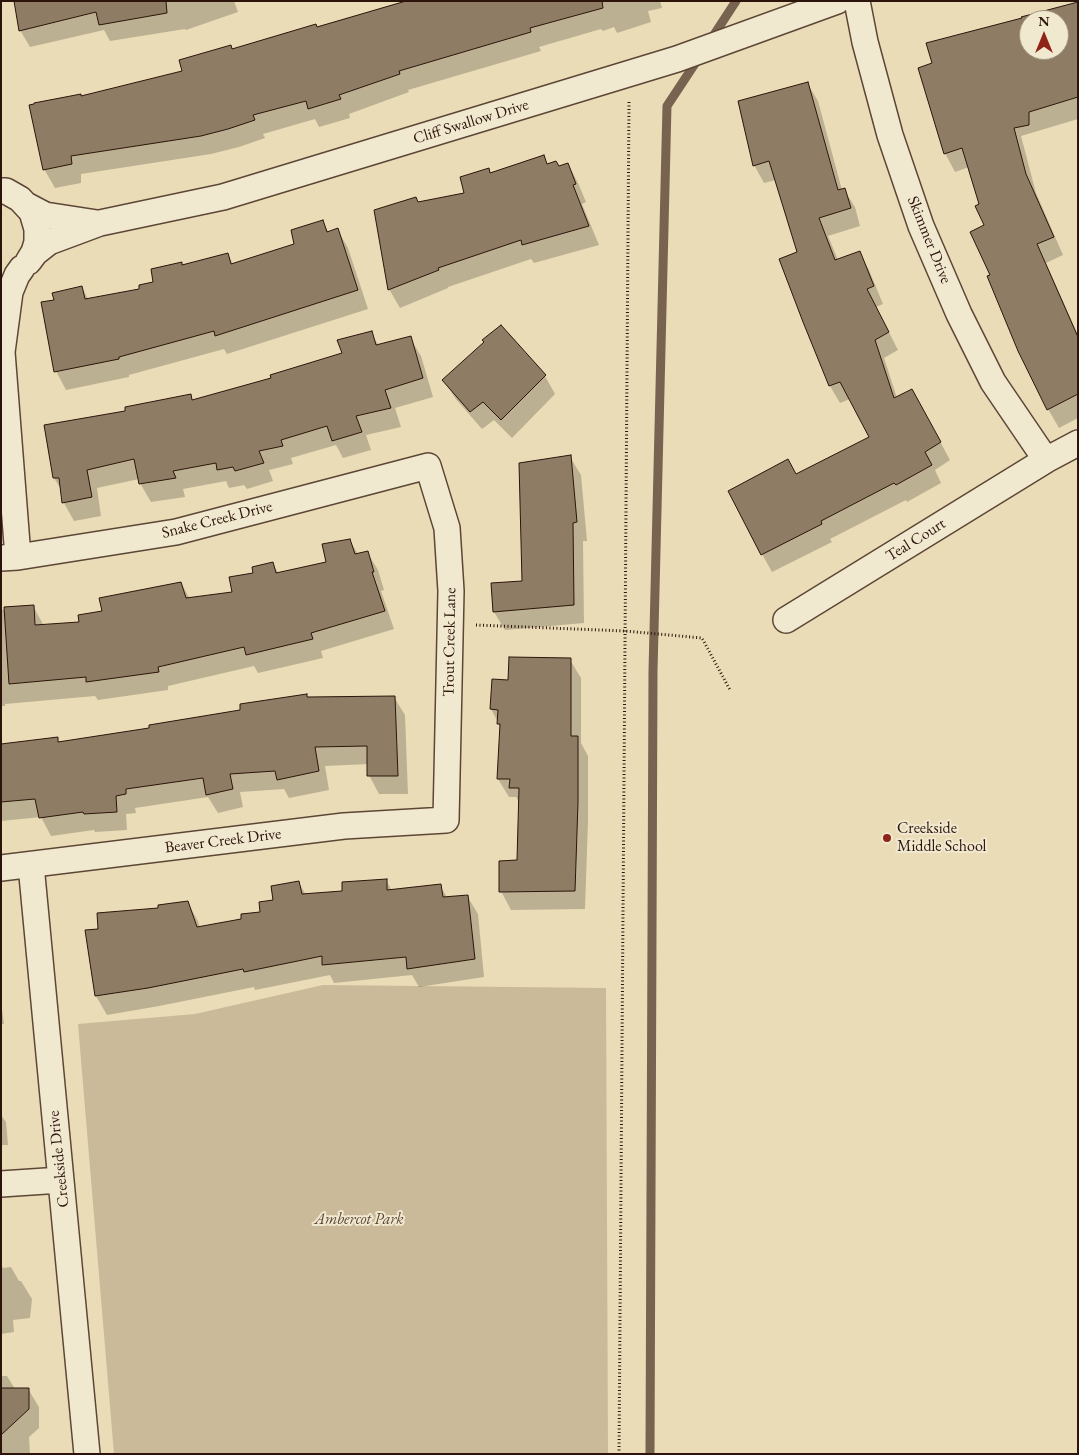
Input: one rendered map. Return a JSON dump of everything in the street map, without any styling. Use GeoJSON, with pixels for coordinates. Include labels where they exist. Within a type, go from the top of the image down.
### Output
{"type":"FeatureCollection","features":[{"type":"Feature","properties":{"kind":"street","name":"Cliff Swallow Drive"},"geometry":{"type":"LineString","coordinates":[[18,269],[49,242],[100,223],[222,197],[677,59],[837,1]]}},
{"type":"Feature","properties":{"kind":"street","name":"Skimmer Drive"},"geometry":{"type":"LineString","coordinates":[[857,1],[865,42],[890,135],[921,226],[959,314],[993,382],[1046,460]]}},
{"type":"Feature","properties":{"kind":"street"},"geometry":{"type":"LineString","coordinates":[[1,178],[16,198],[32,212],[37,229],[37,242],[34,252],[18,269],[10,292],[2,351],[10,557]]}},
{"type":"Feature","properties":{"kind":"street","name":"Cliff Swallow Drive"},"geometry":{"type":"LineString","coordinates":[[16,198],[45,215],[100,223]]}},
{"type":"Feature","properties":{"kind":"street","name":"Teal Court"},"geometry":{"type":"LineString","coordinates":[[786,620],[1046,460],[1078,443]]}},
{"type":"Feature","properties":{"kind":"street","name":"Snake Creek Drive"},"geometry":{"type":"LineString","coordinates":[[10,557],[176,532],[428,466]]}},
{"type":"Feature","properties":{"kind":"street","name":"Trout Creek Lane"},"geometry":{"type":"LineString","coordinates":[[428,466],[447,528],[451,591],[446,820]]}},
{"type":"Feature","properties":{"kind":"street","name":"Beaver Creek Drive"},"geometry":{"type":"LineString","coordinates":[[1,868],[344,826],[446,820]]}},
{"type":"Feature","properties":{"kind":"street","name":"Creekside Drive"},"geometry":{"type":"LineString","coordinates":[[31,865],[88,1454]]}},
{"type":"Feature","properties":{"kind":"street"},"geometry":{"type":"LineString","coordinates":[[1,1184],[61,1180]]}},
{"type":"Feature","properties":{"kind":"path"},"geometry":{"type":"LineString","coordinates":[[619,1454],[629,74]]}},
{"type":"Feature","properties":{"kind":"path"},"geometry":{"type":"LineString","coordinates":[[451,624],[625,631],[702,638],[730,690]]}},
{"type":"Feature","properties":{"kind":"green space","name":"Ambercot Park"},"geometry":{"type":"Polygon","coordinates":[[[323,985],[606,988],[608,1454],[114,1454],[78,1024],[195,1014],[323,985]]]}},
{"type":"Feature","properties":{"kind":"building"},"geometry":{"type":"Polygon","coordinates":[[[14,1],[166,1],[167,13],[99,25],[96,12],[19,31],[14,1]]]}},
{"type":"Feature","properties":{"kind":"building"},"geometry":{"type":"Polygon","coordinates":[[[406,1],[602,1],[603,8],[530,28],[531,32],[399,71],[400,74],[339,95],[341,99],[308,109],[306,101],[253,115],[255,120],[228,129],[201,136],[71,156],[72,164],[43,170],[29,105],[81,94],[81,96],[182,71],[179,60],[231,45],[232,49],[316,24],[317,27],[406,1]]]}},
{"type":"Feature","properties":{"kind":"building"},"geometry":{"type":"Polygon","coordinates":[[[1078,2],[1078,97],[1029,112],[1029,125],[1014,128],[1026,174],[1054,237],[1037,244],[1078,337],[1078,394],[1047,410],[1018,351],[987,276],[990,275],[970,232],[984,225],[975,206],[979,204],[962,148],[944,154],[918,68],[932,63],[926,43],[1019,19],[1019,60],[1069,60],[1069,10],[1048,10],[1078,2]]]}},
{"type":"Feature","properties":{"kind":"building"},"geometry":{"type":"Polygon","coordinates":[[[808,82],[838,190],[845,188],[851,208],[819,218],[835,260],[860,251],[874,286],[867,289],[889,332],[875,340],[894,398],[912,389],[941,442],[925,452],[932,465],[896,485],[894,483],[821,521],[822,524],[761,555],[728,491],[788,459],[796,474],[869,437],[840,382],[829,386],[803,322],[779,259],[797,252],[769,161],[753,166],[738,101],[808,82]]]}},
{"type":"Feature","properties":{"kind":"building"},"geometry":{"type":"Polygon","coordinates":[[[544,155],[547,164],[556,161],[559,166],[568,163],[576,184],[573,185],[589,226],[522,245],[521,240],[438,268],[439,270],[388,290],[374,210],[416,197],[418,202],[464,193],[460,177],[489,168],[490,173],[544,155]]]}},
{"type":"Feature","properties":{"kind":"building"},"geometry":{"type":"Polygon","coordinates":[[[323,220],[327,232],[338,228],[358,290],[215,336],[214,331],[119,357],[119,359],[54,372],[41,302],[54,300],[52,293],[82,286],[85,299],[139,289],[139,285],[153,282],[151,269],[182,262],[182,265],[228,253],[231,264],[294,244],[291,230],[323,220]]]}},
{"type":"Feature","properties":{"kind":"building"},"geometry":{"type":"Polygon","coordinates":[[[501,325],[546,375],[501,420],[483,402],[470,412],[442,380],[484,342],[482,340],[501,325]]]}},
{"type":"Feature","properties":{"kind":"building"},"geometry":{"type":"Polygon","coordinates":[[[372,331],[376,345],[411,336],[423,378],[385,390],[391,408],[356,416],[362,432],[332,441],[327,426],[281,440],[283,446],[259,451],[264,463],[235,471],[233,467],[217,470],[216,463],[173,471],[176,478],[139,484],[134,459],[87,470],[92,497],[62,503],[59,478],[53,478],[44,425],[125,411],[125,407],[191,394],[192,400],[271,378],[270,375],[342,353],[337,340],[372,331]]]}},
{"type":"Feature","properties":{"kind":"building"},"geometry":{"type":"Polygon","coordinates":[[[571,455],[577,522],[573,523],[574,605],[493,612],[491,583],[522,581],[519,463],[571,455]]]}},
{"type":"Feature","properties":{"kind":"building"},"geometry":{"type":"Polygon","coordinates":[[[350,539],[355,554],[368,551],[374,572],[372,572],[385,611],[311,633],[313,639],[246,655],[244,647],[158,667],[159,672],[86,682],[86,677],[9,684],[4,607],[34,605],[35,625],[79,622],[78,615],[102,611],[99,598],[181,582],[186,598],[232,592],[229,577],[253,573],[252,567],[273,562],[276,573],[326,562],[322,544],[350,539]]]}},
{"type":"Feature","properties":{"kind":"building"},"geometry":{"type":"Polygon","coordinates":[[[509,657],[571,658],[571,736],[578,736],[575,891],[499,892],[499,861],[517,860],[519,788],[509,788],[510,779],[497,779],[500,724],[497,724],[498,710],[490,709],[492,679],[508,680],[509,657]]]}},
{"type":"Feature","properties":{"kind":"building"},"geometry":{"type":"Polygon","coordinates":[[[307,694],[307,697],[395,696],[398,776],[367,776],[367,746],[315,747],[319,771],[277,780],[275,771],[230,774],[233,789],[206,795],[203,778],[126,789],[126,794],[116,796],[117,812],[84,814],[83,812],[39,818],[35,799],[1,802],[1,744],[58,737],[58,742],[149,728],[149,725],[240,710],[240,704],[307,694]]]}},
{"type":"Feature","properties":{"kind":"building"},"geometry":{"type":"Polygon","coordinates":[[[387,879],[387,890],[441,884],[443,897],[468,895],[475,959],[407,969],[406,957],[322,965],[322,956],[244,972],[243,969],[148,988],[95,996],[85,930],[98,929],[97,913],[158,908],[158,905],[188,901],[197,927],[241,919],[241,914],[260,912],[259,902],[273,900],[271,886],[299,881],[302,894],[342,891],[342,882],[387,879]]]}},
{"type":"Feature","properties":{"kind":"building"},"geometry":{"type":"Polygon","coordinates":[[[1,1388],[29,1388],[29,1409],[1,1435],[1,1388]]]}},
{"type":"Feature","properties":{"kind":"waterway"},"geometry":{"type":"LineString","coordinates":[[710,41],[736,1]]}},
{"type":"Feature","properties":{"kind":"waterway"},"geometry":{"type":"LineString","coordinates":[[650,1454],[653,671],[667,106],[700,56]]}},
{"type":"Feature","properties":{"kind":"place","name":"Creekside Middle School"},"geometry":{"type":"Point","coordinates":[887,838]}}]}
